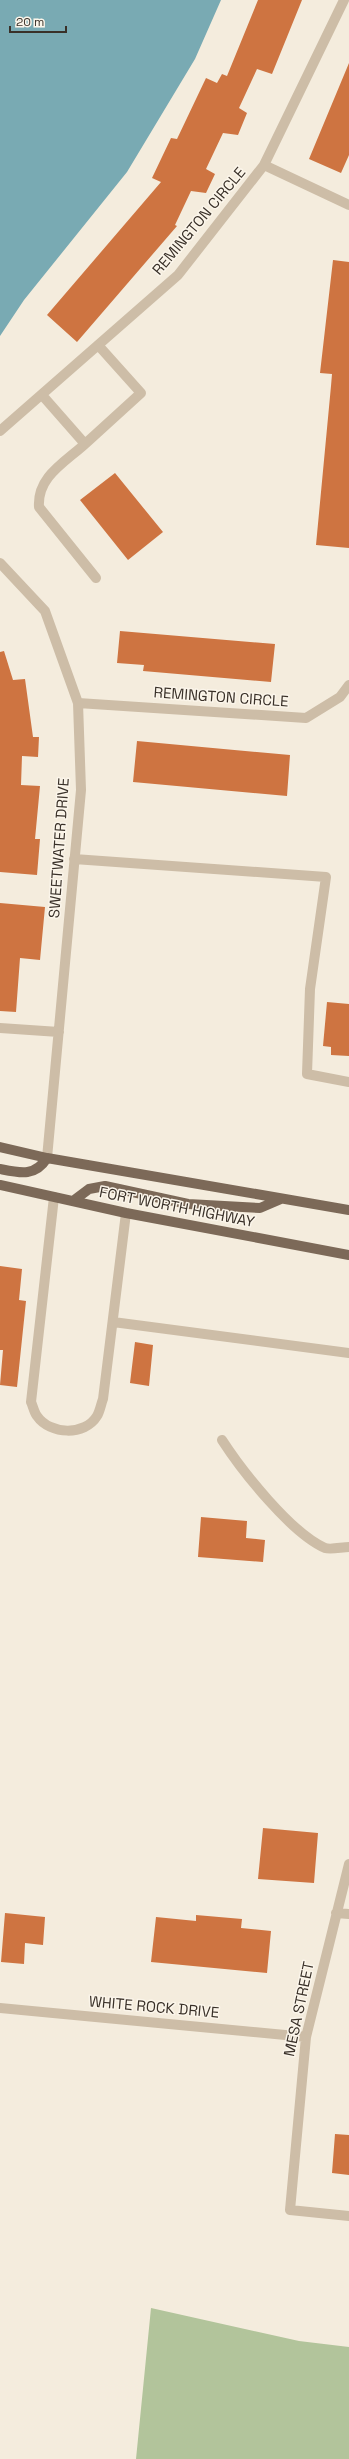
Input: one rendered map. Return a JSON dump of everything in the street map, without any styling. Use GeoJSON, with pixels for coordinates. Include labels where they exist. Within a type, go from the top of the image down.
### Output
{"type":"FeatureCollection","features":[{"type":"Feature","properties":{"kind":"main road","name":"FORT WORTH HIGHWAY"},"geometry":{"type":"LineString","coordinates":[[0,1147],[47,1158],[349,1210]]}},
{"type":"Feature","properties":{"kind":"main road"},"geometry":{"type":"LineString","coordinates":[[0,1169],[22,1173],[33,1172],[42,1167],[47,1158]]}},
{"type":"Feature","properties":{"kind":"main road","name":"FORT WORTH HIGHWAY"},"geometry":{"type":"LineString","coordinates":[[0,1185],[126,1213],[349,1255]]}},
{"type":"Feature","properties":{"kind":"main road"},"geometry":{"type":"LineString","coordinates":[[73,1201],[89,1189],[105,1186],[188,1204],[260,1208],[280,1198]]}},
{"type":"Feature","properties":{"kind":"street","name":"REMINGTON CIRCLE"},"geometry":{"type":"LineString","coordinates":[[0,431],[178,275],[264,166],[344,0]]}},
{"type":"Feature","properties":{"kind":"street"},"geometry":{"type":"LineString","coordinates":[[264,166],[349,205]]}},
{"type":"Feature","properties":{"kind":"street"},"geometry":{"type":"LineString","coordinates":[[96,578],[39,507],[38,494],[44,481],[141,393],[98,345]]}},
{"type":"Feature","properties":{"kind":"street"},"geometry":{"type":"LineString","coordinates":[[42,394],[85,444]]}},
{"type":"Feature","properties":{"kind":"street","name":"SWEETWATER DRIVE"},"geometry":{"type":"LineString","coordinates":[[0,563],[45,612],[78,702],[80,790],[47,1158]]}},
{"type":"Feature","properties":{"kind":"street","name":"REMINGTON CIRCLE"},"geometry":{"type":"LineString","coordinates":[[78,702],[306,718],[340,697],[349,685]]}},
{"type":"Feature","properties":{"kind":"street"},"geometry":{"type":"LineString","coordinates":[[74,859],[326,877],[310,989],[308,1074],[349,1082]]}},
{"type":"Feature","properties":{"kind":"street"},"geometry":{"type":"LineString","coordinates":[[0,1028],[59,1032]]}},
{"type":"Feature","properties":{"kind":"street"},"geometry":{"type":"LineString","coordinates":[[54,1197],[31,1402],[37,1417],[51,1427],[67,1431],[83,1429],[96,1417],[103,1398],[126,1213]]}},
{"type":"Feature","properties":{"kind":"street"},"geometry":{"type":"LineString","coordinates":[[113,1322],[349,1353]]}},
{"type":"Feature","properties":{"kind":"street"},"geometry":{"type":"LineString","coordinates":[[222,1440],[242,1471],[306,1536],[326,1548],[349,1547]]}},
{"type":"Feature","properties":{"kind":"street","name":"MESA STREET"},"geometry":{"type":"LineString","coordinates":[[349,1864],[306,2036],[290,2210],[349,2216]]}},
{"type":"Feature","properties":{"kind":"street"},"geometry":{"type":"LineString","coordinates":[[336,1913],[349,1914]]}},
{"type":"Feature","properties":{"kind":"street","name":"WHITE ROCK DRIVE"},"geometry":{"type":"LineString","coordinates":[[0,2008],[306,2036]]}},
{"type":"Feature","properties":{"kind":"green space"},"geometry":{"type":"Polygon","coordinates":[[[151,2308],[299,2341],[349,2347],[349,2459],[136,2459],[151,2308]]]}},
{"type":"Feature","properties":{"kind":"water"},"geometry":{"type":"Polygon","coordinates":[[[0,0],[221,0],[195,59],[127,172],[24,300],[0,336],[0,0]]]}},
{"type":"Feature","properties":{"kind":"building"},"geometry":{"type":"Polygon","coordinates":[[[258,0],[302,0],[272,74],[257,69],[239,108],[247,113],[238,135],[223,133],[206,169],[215,174],[206,193],[191,191],[175,225],[177,226],[77,342],[47,315],[161,182],[152,178],[171,138],[177,139],[206,78],[217,83],[222,74],[227,76],[258,0]]]}},
{"type":"Feature","properties":{"kind":"building"},"geometry":{"type":"Polygon","coordinates":[[[349,63],[349,155],[341,173],[309,159],[349,63]]]}},
{"type":"Feature","properties":{"kind":"building"},"geometry":{"type":"Polygon","coordinates":[[[333,260],[349,262],[349,548],[316,545],[332,374],[320,373],[333,260]]]}},
{"type":"Feature","properties":{"kind":"building"},"geometry":{"type":"Polygon","coordinates":[[[115,473],[163,532],[128,560],[80,500],[115,473]]]}},
{"type":"Feature","properties":{"kind":"building"},"geometry":{"type":"Polygon","coordinates":[[[120,631],[275,644],[271,682],[143,671],[144,665],[117,663],[120,631]]]}},
{"type":"Feature","properties":{"kind":"building"},"geometry":{"type":"Polygon","coordinates":[[[4,651],[13,680],[25,679],[33,737],[39,737],[38,757],[22,756],[21,785],[40,786],[35,839],[40,839],[37,875],[0,872],[0,652],[4,651]]]}},
{"type":"Feature","properties":{"kind":"building"},"geometry":{"type":"Polygon","coordinates":[[[137,741],[290,755],[287,796],[133,782],[137,741]]]}},
{"type":"Feature","properties":{"kind":"building"},"geometry":{"type":"Polygon","coordinates":[[[0,903],[45,907],[40,960],[20,958],[16,1012],[0,1011],[0,903]]]}},
{"type":"Feature","properties":{"kind":"building"},"geometry":{"type":"Polygon","coordinates":[[[327,1002],[349,1004],[349,1056],[331,1055],[331,1047],[323,1046],[327,1002]]]}},
{"type":"Feature","properties":{"kind":"building"},"geometry":{"type":"Polygon","coordinates":[[[0,1266],[22,1269],[19,1300],[26,1301],[17,1387],[0,1385],[3,1350],[0,1350],[0,1266]]]}},
{"type":"Feature","properties":{"kind":"building"},"geometry":{"type":"Polygon","coordinates":[[[135,1342],[153,1345],[149,1386],[130,1383],[135,1342]]]}},
{"type":"Feature","properties":{"kind":"building"},"geometry":{"type":"Polygon","coordinates":[[[201,1517],[247,1521],[246,1538],[265,1540],[263,1562],[198,1557],[201,1517]]]}},
{"type":"Feature","properties":{"kind":"building"},"geometry":{"type":"Polygon","coordinates":[[[263,1828],[318,1833],[314,1883],[258,1879],[263,1828]]]}},
{"type":"Feature","properties":{"kind":"building"},"geometry":{"type":"Polygon","coordinates":[[[5,1913],[45,1917],[43,1945],[25,1943],[24,1964],[1,1962],[5,1913]]]}},
{"type":"Feature","properties":{"kind":"building"},"geometry":{"type":"Polygon","coordinates":[[[196,1915],[242,1919],[241,1928],[271,1931],[267,1973],[151,1962],[156,1917],[196,1921],[196,1915]]]}},
{"type":"Feature","properties":{"kind":"building"},"geometry":{"type":"Polygon","coordinates":[[[335,2134],[349,2135],[349,2175],[332,2173],[335,2134]]]}}]}
